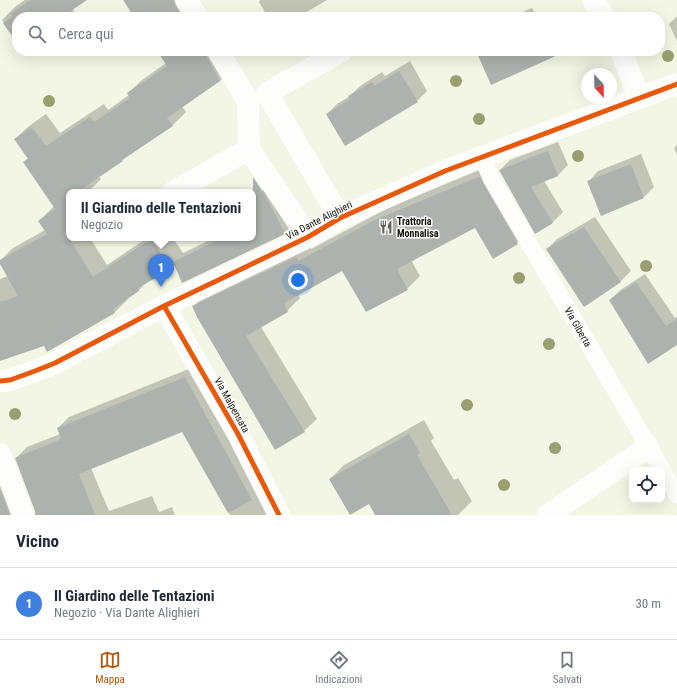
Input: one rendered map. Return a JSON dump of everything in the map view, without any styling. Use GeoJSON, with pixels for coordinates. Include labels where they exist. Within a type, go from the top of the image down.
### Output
{"type":"FeatureCollection","features":[{"type":"Feature","properties":{"kind":"street"},"geometry":{"type":"LineString","coordinates":[[186,0],[194,12]]}},
{"type":"Feature","properties":{"kind":"street"},"geometry":{"type":"LineString","coordinates":[[593,0],[601,12]]}},
{"type":"Feature","properties":{"kind":"street"},"geometry":{"type":"LineString","coordinates":[[221,56],[248,101],[250,149],[308,237]]}},
{"type":"Feature","properties":{"kind":"street"},"geometry":{"type":"LineString","coordinates":[[333,56],[267,93],[340,218]]}},
{"type":"Feature","properties":{"kind":"street"},"geometry":{"type":"LineString","coordinates":[[623,56],[639,98]]}},
{"type":"Feature","properties":{"kind":"street","name":"Via Dante Alighieri"},"geometry":{"type":"LineString","coordinates":[[0,381],[10,380],[46,366],[164,306],[308,237],[340,218],[445,171],[677,84]]}},
{"type":"Feature","properties":{"kind":"street"},"geometry":{"type":"LineString","coordinates":[[178,189],[250,149]]}},
{"type":"Feature","properties":{"kind":"street","name":"Via Malpensata"},"geometry":{"type":"LineString","coordinates":[[164,306],[235,428],[279,515]]}},
{"type":"Feature","properties":{"kind":"street"},"geometry":{"type":"LineString","coordinates":[[548,515],[648,447]]}},
{"type":"Feature","properties":{"kind":"street"},"geometry":{"type":"LineString","coordinates":[[0,454],[24,515]]}},
{"type":"Feature","properties":{"kind":"lane","name":"Via Giberta"},"geometry":{"type":"LineString","coordinates":[[482,157],[492,180],[677,495]]}},
{"type":"Feature","properties":{"kind":"building"},"geometry":{"type":"Polygon","coordinates":[[[31,0],[87,0],[69,12],[13,12],[31,0]]]}},
{"type":"Feature","properties":{"kind":"building"},"geometry":{"type":"Polygon","coordinates":[[[123,0],[173,0],[179,12],[131,12],[123,0]]]}},
{"type":"Feature","properties":{"kind":"building"},"geometry":{"type":"Polygon","coordinates":[[[12,17],[12,36],[3,23],[12,17]]]}},
{"type":"Feature","properties":{"kind":"building"},"geometry":{"type":"Polygon","coordinates":[[[160,56],[207,56],[220,81],[167,118],[173,126],[81,189],[66,189],[66,241],[71,241],[93,277],[148,241],[152,241],[171,269],[138,288],[139,291],[113,309],[115,313],[47,352],[44,346],[0,361],[0,302],[18,296],[0,264],[0,260],[47,234],[38,221],[55,209],[23,162],[28,159],[14,139],[32,127],[46,146],[90,117],[94,122],[130,98],[127,93],[167,66],[160,56]]]}},
{"type":"Feature","properties":{"kind":"building"},"geometry":{"type":"Polygon","coordinates":[[[478,56],[556,56],[491,85],[478,56]]]}},
{"type":"Feature","properties":{"kind":"building"},"geometry":{"type":"Polygon","coordinates":[[[399,71],[418,102],[345,146],[326,114],[350,99],[348,96],[372,82],[374,86],[399,71]]]}},
{"type":"Feature","properties":{"kind":"building"},"geometry":{"type":"Polygon","coordinates":[[[548,151],[558,176],[531,187],[553,223],[535,234],[499,170],[548,151]]]}},
{"type":"Feature","properties":{"kind":"building"},"geometry":{"type":"Polygon","coordinates":[[[631,164],[644,198],[601,216],[587,181],[631,164]]]}},
{"type":"Feature","properties":{"kind":"building"},"geometry":{"type":"Polygon","coordinates":[[[253,177],[265,195],[285,234],[182,283],[173,262],[216,241],[256,241],[256,189],[253,189],[253,177]]]}},
{"type":"Feature","properties":{"kind":"building"},"geometry":{"type":"Polygon","coordinates":[[[480,177],[518,244],[493,259],[475,228],[397,269],[408,290],[366,312],[342,271],[284,303],[288,312],[246,336],[305,432],[275,450],[192,306],[296,257],[298,261],[375,220],[480,177]]]}},
{"type":"Feature","properties":{"kind":"building"},"geometry":{"type":"Polygon","coordinates":[[[584,227],[621,282],[584,307],[546,249],[584,227]]]}},
{"type":"Feature","properties":{"kind":"building"},"geometry":{"type":"Polygon","coordinates":[[[636,282],[666,326],[677,319],[677,345],[648,364],[609,300],[636,282]]]}},
{"type":"Feature","properties":{"kind":"building"},"geometry":{"type":"Polygon","coordinates":[[[185,377],[252,500],[228,513],[182,432],[79,474],[95,515],[35,515],[35,511],[15,458],[61,439],[57,428],[185,377]]]}},
{"type":"Feature","properties":{"kind":"building"},"geometry":{"type":"Polygon","coordinates":[[[409,434],[420,453],[417,455],[452,515],[375,515],[369,504],[350,515],[329,479],[409,434]]]}},
{"type":"Feature","properties":{"kind":"building"},"geometry":{"type":"Polygon","coordinates":[[[0,489],[10,515],[0,515],[0,489]]]}},
{"type":"Feature","properties":{"kind":"cycle path"},"geometry":{"type":"LineString","coordinates":[[0,381],[10,380],[55,363],[164,306],[308,237],[340,218],[445,171],[677,84]]}},
{"type":"Feature","properties":{"kind":"cycle path"},"geometry":{"type":"LineString","coordinates":[[164,306],[238,434],[279,515]]}},
{"type":"Feature","properties":{"kind":"place","name":"Trattoria Monnalisa"},"geometry":{"type":"Point","coordinates":[386,227]}},
{"type":"Feature","properties":{"kind":"place","name":"Il Giardino delle Tentazioni"},"geometry":{"type":"Point","coordinates":[161,287]}}]}
